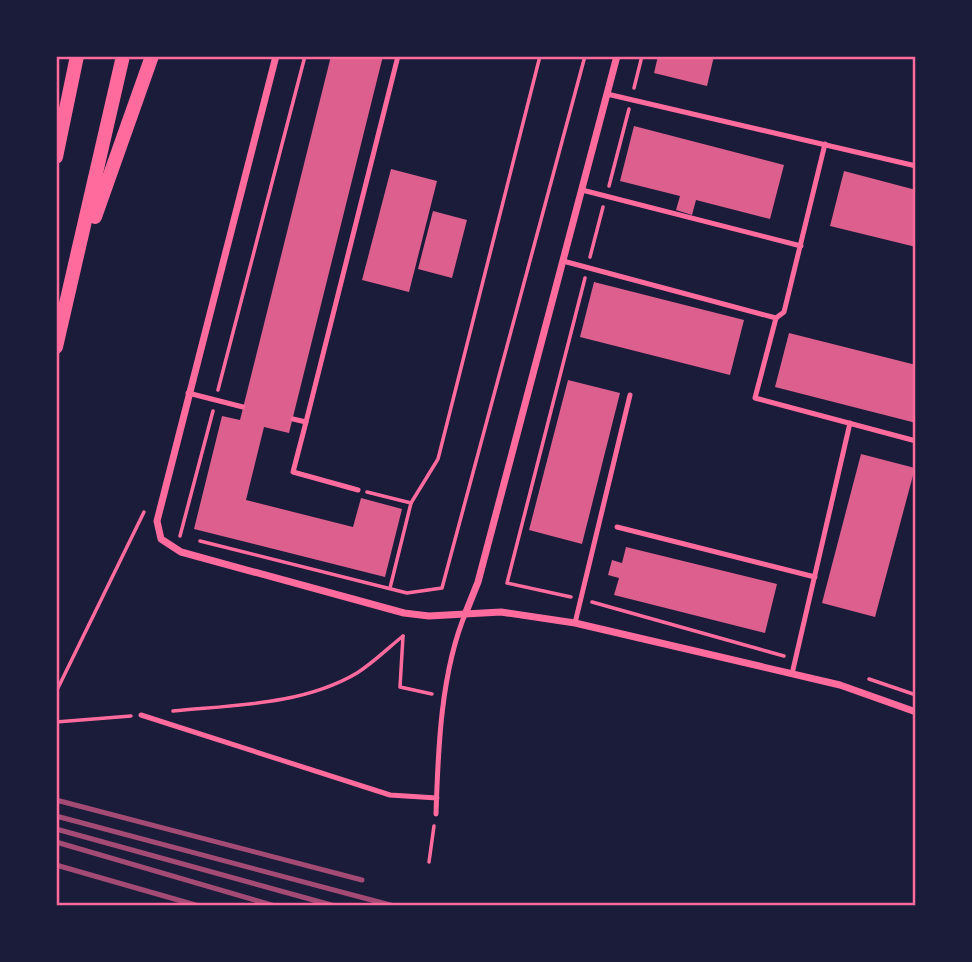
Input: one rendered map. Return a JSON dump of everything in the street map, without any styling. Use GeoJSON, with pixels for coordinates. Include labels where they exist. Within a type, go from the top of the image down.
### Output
{"type":"FeatureCollection","features":[{"type":"Feature","properties":{"kind":"main road"},"geometry":{"type":"LineString","coordinates":[[56,156],[77,56]]}},
{"type":"Feature","properties":{"kind":"main road"},"geometry":{"type":"LineString","coordinates":[[56,347],[123,56]]}},
{"type":"Feature","properties":{"kind":"main road"},"geometry":{"type":"LineString","coordinates":[[70,288],[152,56]]}},
{"type":"Feature","properties":{"kind":"street"},"geometry":{"type":"LineString","coordinates":[[276,56],[157,521],[161,539],[181,552],[404,613],[429,616],[500,612],[575,623],[879,696],[916,712]]}},
{"type":"Feature","properties":{"kind":"street"},"geometry":{"type":"LineString","coordinates":[[466,612],[478,582],[617,56]]}},
{"type":"Feature","properties":{"kind":"lane"},"geometry":{"type":"LineString","coordinates":[[358,490],[293,472],[398,56]]}},
{"type":"Feature","properties":{"kind":"lane"},"geometry":{"type":"LineString","coordinates":[[607,94],[916,166]]}},
{"type":"Feature","properties":{"kind":"lane"},"geometry":{"type":"LineString","coordinates":[[825,144],[784,312],[776,318],[755,398],[916,440]]}},
{"type":"Feature","properties":{"kind":"lane"},"geometry":{"type":"LineString","coordinates":[[582,190],[801,246]]}},
{"type":"Feature","properties":{"kind":"lane"},"geometry":{"type":"LineString","coordinates":[[563,261],[776,318]]}},
{"type":"Feature","properties":{"kind":"lane"},"geometry":{"type":"LineString","coordinates":[[188,393],[243,407]]}},
{"type":"Feature","properties":{"kind":"lane"},"geometry":{"type":"LineString","coordinates":[[575,623],[630,396]]}},
{"type":"Feature","properties":{"kind":"lane"},"geometry":{"type":"LineString","coordinates":[[293,419],[306,422]]}},
{"type":"Feature","properties":{"kind":"lane"},"geometry":{"type":"LineString","coordinates":[[792,674],[850,423]]}},
{"type":"Feature","properties":{"kind":"lane"},"geometry":{"type":"LineString","coordinates":[[617,527],[815,577]]}},
{"type":"Feature","properties":{"kind":"lane"},"geometry":{"type":"LineString","coordinates":[[436,814],[454,640],[466,612]]}},
{"type":"Feature","properties":{"kind":"lane"},"geometry":{"type":"LineString","coordinates":[[141,715],[390,794],[437,798]]}},
{"type":"Feature","properties":{"kind":"path"},"geometry":{"type":"LineString","coordinates":[[305,56],[180,536],[407,593],[442,588],[585,56]]}},
{"type":"Feature","properties":{"kind":"path"},"geometry":{"type":"LineString","coordinates":[[390,588],[411,503],[438,459],[540,56]]}},
{"type":"Feature","properties":{"kind":"path"},"geometry":{"type":"LineString","coordinates":[[642,56],[507,583],[581,599],[796,659]]}},
{"type":"Feature","properties":{"kind":"path"},"geometry":{"type":"LineString","coordinates":[[383,496],[411,503]]}},
{"type":"Feature","properties":{"kind":"path"},"geometry":{"type":"LineString","coordinates":[[56,692],[144,512]]}},
{"type":"Feature","properties":{"kind":"path"},"geometry":{"type":"LineString","coordinates":[[56,722],[273,701],[325,690],[359,672],[402,636],[400,687],[446,697]]}},
{"type":"Feature","properties":{"kind":"path"},"geometry":{"type":"LineString","coordinates":[[863,678],[916,695]]}},
{"type":"Feature","properties":{"kind":"path"},"geometry":{"type":"LineString","coordinates":[[429,862],[436,814]]}},
{"type":"Feature","properties":{"kind":"building"},"geometry":{"type":"Polygon","coordinates":[[[331,56],[383,56],[289,433],[264,427],[246,500],[353,527],[361,498],[402,509],[385,577],[194,529],[222,416],[240,420],[331,56]]]}},
{"type":"Feature","properties":{"kind":"building"},"geometry":{"type":"Polygon","coordinates":[[[658,56],[714,56],[707,86],[654,73],[658,56]]]}},
{"type":"Feature","properties":{"kind":"building"},"geometry":{"type":"Polygon","coordinates":[[[634,126],[784,165],[770,219],[696,200],[692,215],[676,210],[680,196],[620,181],[634,126]]]}},
{"type":"Feature","properties":{"kind":"building"},"geometry":{"type":"Polygon","coordinates":[[[391,169],[437,181],[409,292],[362,280],[391,169]]]}},
{"type":"Feature","properties":{"kind":"building"},"geometry":{"type":"Polygon","coordinates":[[[844,171],[916,190],[916,247],[830,226],[844,171]]]}},
{"type":"Feature","properties":{"kind":"building"},"geometry":{"type":"Polygon","coordinates":[[[433,211],[467,220],[452,278],[418,269],[433,211]]]}},
{"type":"Feature","properties":{"kind":"building"},"geometry":{"type":"Polygon","coordinates":[[[594,282],[744,320],[730,375],[580,337],[594,282]]]}},
{"type":"Feature","properties":{"kind":"building"},"geometry":{"type":"Polygon","coordinates":[[[789,333],[916,365],[916,423],[775,387],[789,333]]]}},
{"type":"Feature","properties":{"kind":"building"},"geometry":{"type":"Polygon","coordinates":[[[568,380],[620,393],[582,544],[529,530],[568,380]]]}},
{"type":"Feature","properties":{"kind":"building"},"geometry":{"type":"Polygon","coordinates":[[[861,454],[915,468],[875,617],[822,603],[861,454]]]}},
{"type":"Feature","properties":{"kind":"building"},"geometry":{"type":"Polygon","coordinates":[[[626,547],[777,584],[765,633],[614,595],[619,578],[608,575],[612,560],[622,563],[626,547]]]}},
{"type":"Feature","properties":{"kind":"railway"},"geometry":{"type":"LineString","coordinates":[[56,800],[362,880]]}},
{"type":"Feature","properties":{"kind":"railway"},"geometry":{"type":"LineString","coordinates":[[56,816],[394,906]]}},
{"type":"Feature","properties":{"kind":"railway"},"geometry":{"type":"LineString","coordinates":[[56,829],[335,906]]}},
{"type":"Feature","properties":{"kind":"railway"},"geometry":{"type":"LineString","coordinates":[[56,842],[275,906]]}},
{"type":"Feature","properties":{"kind":"railway"},"geometry":{"type":"LineString","coordinates":[[56,865],[199,906]]}}]}
